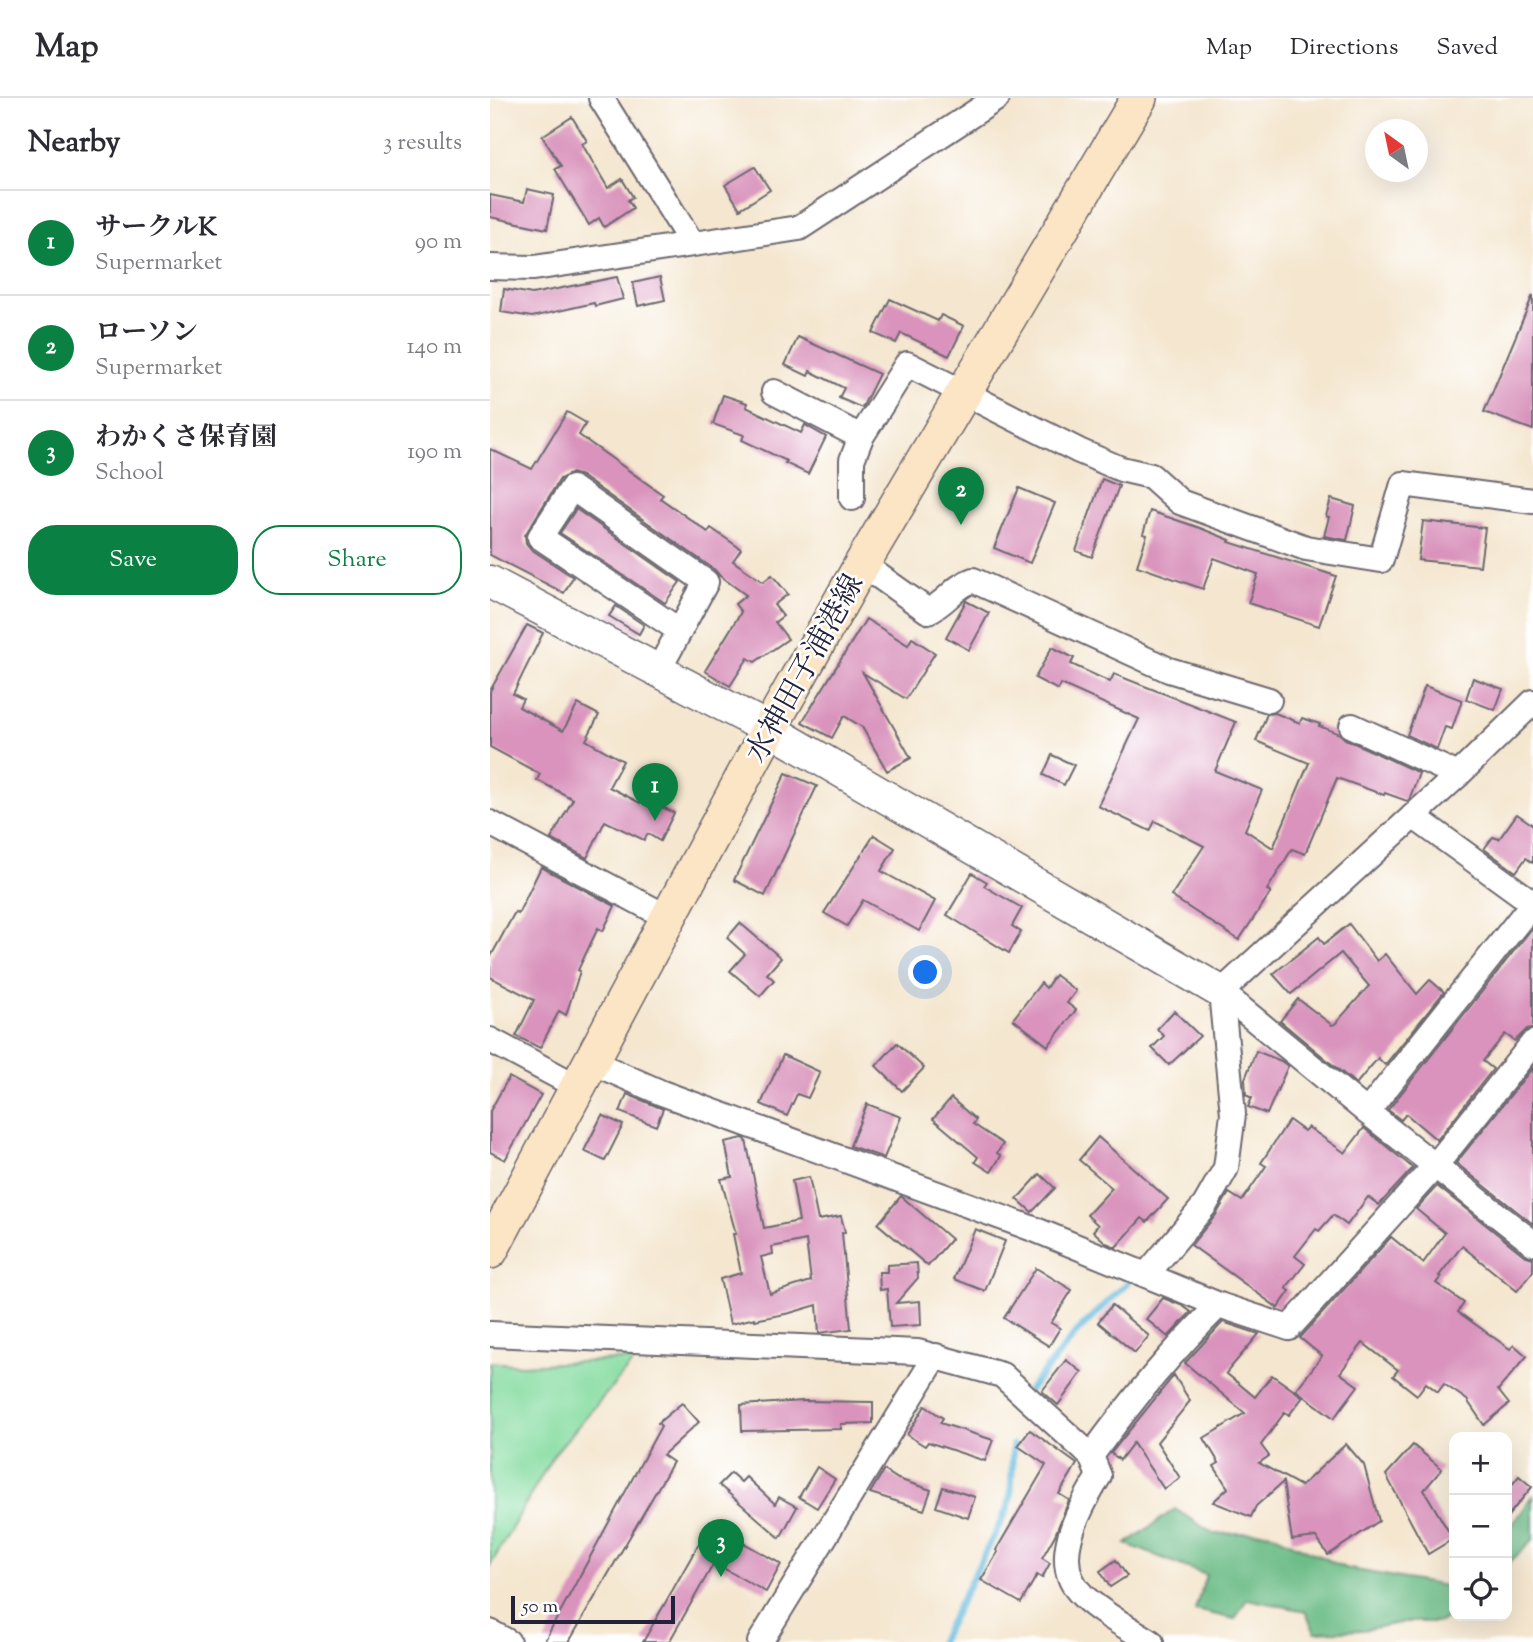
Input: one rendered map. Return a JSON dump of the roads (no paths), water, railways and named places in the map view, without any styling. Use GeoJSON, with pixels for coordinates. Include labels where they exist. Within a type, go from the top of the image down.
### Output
{"type":"FeatureCollection","features":[{"type":"Feature","properties":{"kind":"main road","name":"水神田子浦港線"},"geometry":{"type":"LineString","coordinates":[[490,1251],[769,729],[862,565],[1139,98]]}},
{"type":"Feature","properties":{"kind":"street"},"geometry":{"type":"LineString","coordinates":[[601,98],[691,242]]}},
{"type":"Feature","properties":{"kind":"street"},"geometry":{"type":"LineString","coordinates":[[490,267],[534,268],[691,242],[799,228],[997,98]]}},
{"type":"Feature","properties":{"kind":"street"},"geometry":{"type":"LineString","coordinates":[[852,498],[852,460],[861,438],[906,364],[1079,451],[1121,469],[1151,476],[1180,502],[1306,548],[1381,560],[1402,484],[1533,502]]}},
{"type":"Feature","properties":{"kind":"street"},"geometry":{"type":"LineString","coordinates":[[774,392],[861,438]]}},
{"type":"Feature","properties":{"kind":"street"},"geometry":{"type":"LineString","coordinates":[[658,671],[680,631],[706,582],[572,488],[540,537],[680,631]]}},
{"type":"Feature","properties":{"kind":"street"},"geometry":{"type":"LineString","coordinates":[[862,565],[928,611],[942,604],[960,584],[973,579],[1169,670],[1269,700]]}},
{"type":"Feature","properties":{"kind":"street"},"geometry":{"type":"LineString","coordinates":[[490,582],[769,729],[1222,992],[1367,1112],[1533,1243]]}},
{"type":"Feature","properties":{"kind":"street"},"geometry":{"type":"LineString","coordinates":[[1222,992],[1458,775],[1533,702]]}},
{"type":"Feature","properties":{"kind":"street"},"geometry":{"type":"LineString","coordinates":[[1352,726],[1458,775]]}},
{"type":"Feature","properties":{"kind":"street"},"geometry":{"type":"LineString","coordinates":[[1367,1112],[1533,903],[1413,816]]}},
{"type":"Feature","properties":{"kind":"street"},"geometry":{"type":"LineString","coordinates":[[490,822],[667,917]]}},
{"type":"Feature","properties":{"kind":"street"},"geometry":{"type":"LineString","coordinates":[[1147,1274],[1205,1205],[1226,1168],[1233,1114],[1222,992]]}},
{"type":"Feature","properties":{"kind":"street"},"geometry":{"type":"LineString","coordinates":[[490,1040],[585,1075],[662,1093],[1036,1230],[1219,1306],[1289,1328],[1435,1166],[1533,1043]]}},
{"type":"Feature","properties":{"kind":"street"},"geometry":{"type":"LineString","coordinates":[[1091,1456],[1145,1384],[1178,1346],[1219,1306]]}},
{"type":"Feature","properties":{"kind":"street"},"geometry":{"type":"LineString","coordinates":[[490,1334],[905,1352],[936,1356],[1002,1375],[1091,1456],[1099,1476],[1079,1511],[1066,1550],[1069,1573],[1082,1595],[1151,1642]]}},
{"type":"Feature","properties":{"kind":"street"},"geometry":{"type":"LineString","coordinates":[[760,1642],[936,1356]]}},
{"type":"Feature","properties":{"kind":"street"},"geometry":{"type":"LineString","coordinates":[[490,1632],[509,1642]]}},
{"type":"Feature","properties":{"kind":"waterway"},"geometry":{"type":"LineString","coordinates":[[1029,1390],[1077,1332],[1128,1283]]}},
{"type":"Feature","properties":{"kind":"waterway"},"geometry":{"type":"LineString","coordinates":[[940,1642],[1006,1512],[1011,1495],[1013,1445]]}},
{"type":"Feature","properties":{"kind":"place","name":"ローソン"},"geometry":{"type":"Point","coordinates":[961,525]}},
{"type":"Feature","properties":{"kind":"place","name":"サークルK"},"geometry":{"type":"Point","coordinates":[655,821]}},
{"type":"Feature","properties":{"kind":"place","name":"わかくさ保育園"},"geometry":{"type":"Point","coordinates":[721,1577]}}]}
